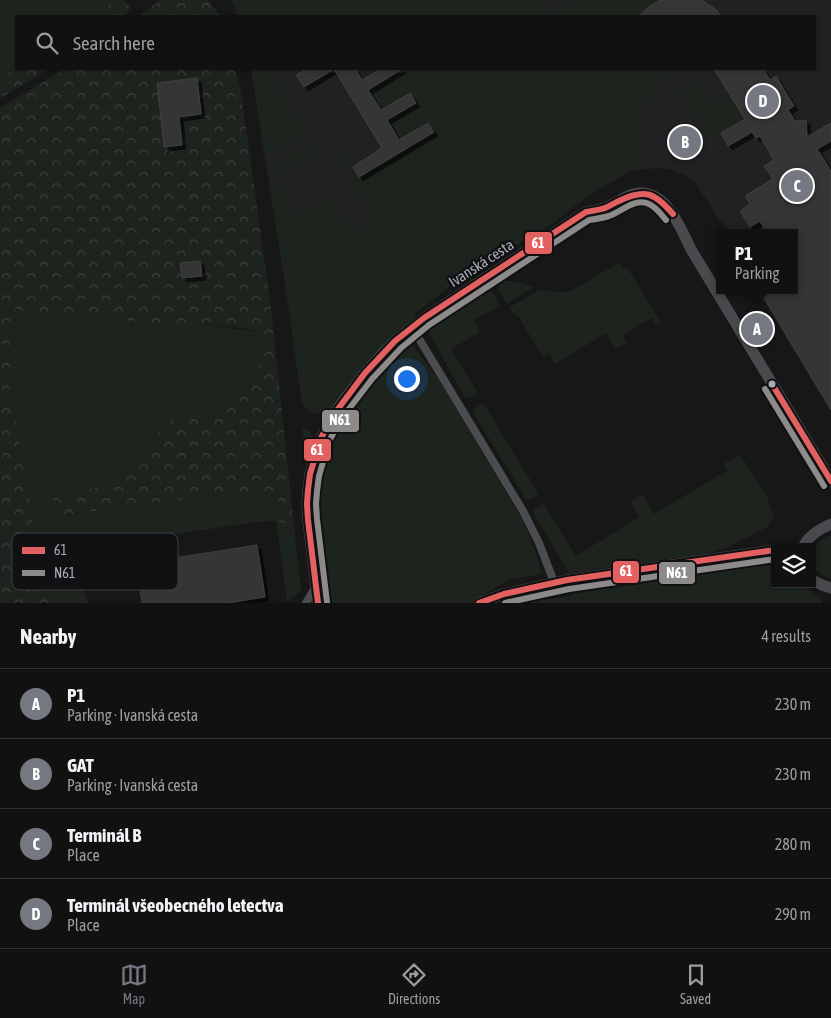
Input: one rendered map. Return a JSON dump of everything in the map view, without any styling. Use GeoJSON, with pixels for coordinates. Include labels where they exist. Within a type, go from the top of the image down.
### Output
{"type":"FeatureCollection","features":[{"type":"Feature","properties":{"kind":"street","name":"Ivanská cesta"},"geometry":{"type":"LineString","coordinates":[[318,603],[307,504],[310,474],[321,438],[335,413],[365,372],[395,341],[412,327],[586,212],[605,208],[632,195],[644,193],[657,198],[673,214],[716,290]]}},
{"type":"Feature","properties":{"kind":"street","name":"Ivanská cesta"},"geometry":{"type":"LineString","coordinates":[[718,294],[831,481]]}},
{"type":"Feature","properties":{"kind":"street"},"geometry":{"type":"LineString","coordinates":[[412,327],[523,511],[540,543],[554,582]]}},
{"type":"Feature","properties":{"kind":"street"},"geometry":{"type":"LineString","coordinates":[[806,543],[812,535],[831,524]]}},
{"type":"Feature","properties":{"kind":"street"},"geometry":{"type":"LineString","coordinates":[[480,603],[504,594],[554,582],[771,551]]}},
{"type":"Feature","properties":{"kind":"street"},"geometry":{"type":"LineString","coordinates":[[816,582],[831,588]]}},
{"type":"Feature","properties":{"kind":"street"},"geometry":{"type":"LineString","coordinates":[[306,603],[316,586]]}},
{"type":"Feature","properties":{"kind":"shaded area"},"geometry":{"type":"Polygon","coordinates":[[[231,0],[831,0],[831,411],[763,294],[798,294],[798,229],[725,229],[696,184],[684,175],[672,170],[659,168],[630,171],[587,197],[553,223],[454,283],[414,314],[416,317],[378,350],[323,414],[313,413],[302,404],[251,70],[816,70],[816,15],[237,15],[231,0]]]}},
{"type":"Feature","properties":{"kind":"green space"},"geometry":{"type":"Polygon","coordinates":[[[0,0],[116,0],[94,15],[15,15],[15,68],[0,78],[0,0]]]}},
{"type":"Feature","properties":{"kind":"green space"},"geometry":{"type":"Polygon","coordinates":[[[116,0],[123,0],[131,8],[125,15],[94,15],[116,0]]]}},
{"type":"Feature","properties":{"kind":"green space"},"geometry":{"type":"Polygon","coordinates":[[[160,0],[208,0],[219,15],[141,15],[160,0]]]}},
{"type":"Feature","properties":{"kind":"green space"},"geometry":{"type":"Polygon","coordinates":[[[232,0],[542,0],[551,13],[573,0],[660,0],[640,15],[237,15],[232,0]]]}},
{"type":"Feature","properties":{"kind":"green space"},"geometry":{"type":"Polygon","coordinates":[[[15,68],[15,70],[47,70],[0,98],[0,78],[15,68]]]}},
{"type":"Feature","properties":{"kind":"green space"},"geometry":{"type":"Polygon","coordinates":[[[63,70],[235,70],[241,92],[271,308],[294,526],[276,521],[280,501],[224,494],[57,516],[52,494],[110,486],[174,417],[215,418],[263,359],[265,333],[198,323],[151,323],[15,310],[9,385],[35,533],[12,533],[12,590],[45,590],[48,603],[0,603],[0,108],[63,70]]]}},
{"type":"Feature","properties":{"kind":"green space"},"geometry":{"type":"Polygon","coordinates":[[[251,70],[271,70],[306,128],[304,136],[265,159],[251,70]]]}},
{"type":"Feature","properties":{"kind":"green space"},"geometry":{"type":"Polygon","coordinates":[[[396,70],[677,70],[666,77],[657,95],[638,114],[637,122],[643,139],[641,141],[643,156],[638,165],[587,197],[553,223],[454,283],[414,314],[416,317],[378,350],[360,370],[331,410],[315,413],[302,404],[268,174],[272,167],[307,145],[315,147],[323,158],[319,161],[314,153],[274,176],[299,217],[333,197],[353,232],[361,228],[364,214],[369,211],[327,140],[331,140],[359,177],[434,131],[428,123],[399,140],[387,120],[415,103],[410,93],[381,110],[368,90],[397,72],[396,70]]]}},
{"type":"Feature","properties":{"kind":"green space"},"geometry":{"type":"Polygon","coordinates":[[[698,78],[715,107],[731,97],[743,118],[708,140],[676,88],[680,89],[698,78]]]}},
{"type":"Feature","properties":{"kind":"green space"},"geometry":{"type":"Polygon","coordinates":[[[620,264],[623,268],[628,269],[661,322],[656,325],[652,318],[623,335],[627,343],[616,349],[606,333],[555,364],[550,354],[543,357],[518,316],[509,308],[540,289],[558,293],[571,291],[615,265],[620,264]]]}},
{"type":"Feature","properties":{"kind":"green space"},"geometry":{"type":"Polygon","coordinates":[[[505,281],[513,281],[534,287],[507,304],[498,288],[500,287],[498,284],[505,281]]]}},
{"type":"Feature","properties":{"kind":"green space"},"geometry":{"type":"Polygon","coordinates":[[[492,291],[500,306],[474,320],[480,332],[451,349],[478,393],[465,398],[426,327],[483,292],[492,291]]]}},
{"type":"Feature","properties":{"kind":"green space"},"geometry":{"type":"Polygon","coordinates":[[[15,310],[151,323],[198,323],[265,333],[263,359],[215,418],[174,417],[110,486],[52,494],[58,516],[224,494],[280,501],[277,521],[294,526],[301,591],[287,602],[276,521],[255,522],[178,534],[35,533],[9,385],[15,310]]]}},
{"type":"Feature","properties":{"kind":"green space"},"geometry":{"type":"Polygon","coordinates":[[[405,344],[412,344],[440,382],[523,521],[538,558],[541,574],[509,580],[469,603],[326,603],[314,510],[317,478],[325,448],[336,425],[363,385],[397,349],[405,344]]]}},
{"type":"Feature","properties":{"kind":"green space"},"geometry":{"type":"Polygon","coordinates":[[[483,403],[539,494],[530,500],[526,499],[473,412],[476,407],[483,403]]]}},
{"type":"Feature","properties":{"kind":"green space"},"geometry":{"type":"Polygon","coordinates":[[[305,428],[311,432],[313,443],[308,460],[306,461],[302,430],[305,428]]]}},
{"type":"Feature","properties":{"kind":"green space"},"geometry":{"type":"Polygon","coordinates":[[[740,454],[768,499],[774,517],[767,527],[729,547],[707,554],[569,573],[534,514],[534,510],[544,504],[576,556],[639,517],[631,502],[642,494],[654,514],[728,470],[724,464],[740,454]]]}},
{"type":"Feature","properties":{"kind":"green space"},"geometry":{"type":"Polygon","coordinates":[[[831,535],[831,579],[816,571],[816,546],[831,535]]]}},
{"type":"Feature","properties":{"kind":"green space"},"geometry":{"type":"Polygon","coordinates":[[[771,559],[771,588],[808,588],[822,600],[822,603],[517,603],[572,596],[572,593],[586,591],[622,580],[771,559]]]}},
{"type":"Feature","properties":{"kind":"green space"},"geometry":{"type":"Polygon","coordinates":[[[45,590],[84,590],[88,603],[48,603],[45,590]]]}},
{"type":"Feature","properties":{"kind":"building"},"geometry":{"type":"Polygon","coordinates":[[[660,0],[701,0],[721,15],[640,15],[660,0]]]}},
{"type":"Feature","properties":{"kind":"building"},"geometry":{"type":"Polygon","coordinates":[[[304,70],[332,70],[304,87],[296,75],[304,70]]]}},
{"type":"Feature","properties":{"kind":"building"},"geometry":{"type":"Polygon","coordinates":[[[335,70],[356,70],[362,80],[379,70],[400,70],[368,90],[381,110],[410,93],[416,103],[387,120],[399,140],[428,123],[434,132],[359,177],[353,167],[382,148],[335,70]]]}},
{"type":"Feature","properties":{"kind":"building"},"geometry":{"type":"Polygon","coordinates":[[[715,70],[755,70],[756,72],[764,70],[770,80],[776,76],[794,106],[788,110],[795,121],[806,120],[807,137],[831,123],[831,141],[817,149],[831,171],[831,410],[761,294],[798,294],[798,229],[765,229],[760,221],[750,227],[740,211],[750,204],[745,196],[773,179],[764,166],[774,160],[760,136],[756,138],[752,132],[728,146],[721,133],[745,119],[715,70]]]}},
{"type":"Feature","properties":{"kind":"building"},"geometry":{"type":"Polygon","coordinates":[[[197,78],[201,114],[179,117],[182,145],[164,147],[157,83],[197,78]]]}},
{"type":"Feature","properties":{"kind":"building"},"geometry":{"type":"Polygon","coordinates":[[[200,261],[202,276],[182,278],[180,263],[200,261]]]}},
{"type":"Feature","properties":{"kind":"building"},"geometry":{"type":"Polygon","coordinates":[[[257,545],[265,597],[228,603],[142,603],[140,590],[178,590],[178,557],[257,545]]]}},
{"type":"Feature","properties":{"kind":"transit line","name":"61"},"geometry":{"type":"LineString","coordinates":[[318,603],[307,504],[310,474],[321,438],[335,413],[365,373],[395,341],[424,318],[586,212],[605,208],[628,197],[643,194],[655,197],[673,214]]}},
{"type":"Feature","properties":{"kind":"transit line","name":"N61"},"geometry":{"type":"LineString","coordinates":[[327,602],[316,504],[319,476],[329,441],[342,418],[372,379],[401,348],[429,325],[589,220],[609,216],[639,202],[644,202],[654,207],[666,220]]}},
{"type":"Feature","properties":{"kind":"transit line","name":"61"},"geometry":{"type":"LineString","coordinates":[[772,384],[831,481]]}},
{"type":"Feature","properties":{"kind":"transit line","name":"N61"},"geometry":{"type":"LineString","coordinates":[[765,389],[824,486]]}},
{"type":"Feature","properties":{"kind":"transit line","name":"61"},"geometry":{"type":"LineString","coordinates":[[479,603],[504,594],[567,580],[771,551]]}},
{"type":"Feature","properties":{"kind":"transit line","name":"N61"},"geometry":{"type":"LineString","coordinates":[[505,603],[569,589],[771,560]]}},
{"type":"Feature","properties":{"kind":"place","name":"Terminál všeobecného letectva"},"geometry":{"type":"Point","coordinates":[763,101]}},
{"type":"Feature","properties":{"kind":"place","name":"GAT"},"geometry":{"type":"Point","coordinates":[685,142]}},
{"type":"Feature","properties":{"kind":"place","name":"Terminál B"},"geometry":{"type":"Point","coordinates":[797,186]}},
{"type":"Feature","properties":{"kind":"place","name":"P1"},"geometry":{"type":"Point","coordinates":[757,329]}}]}
